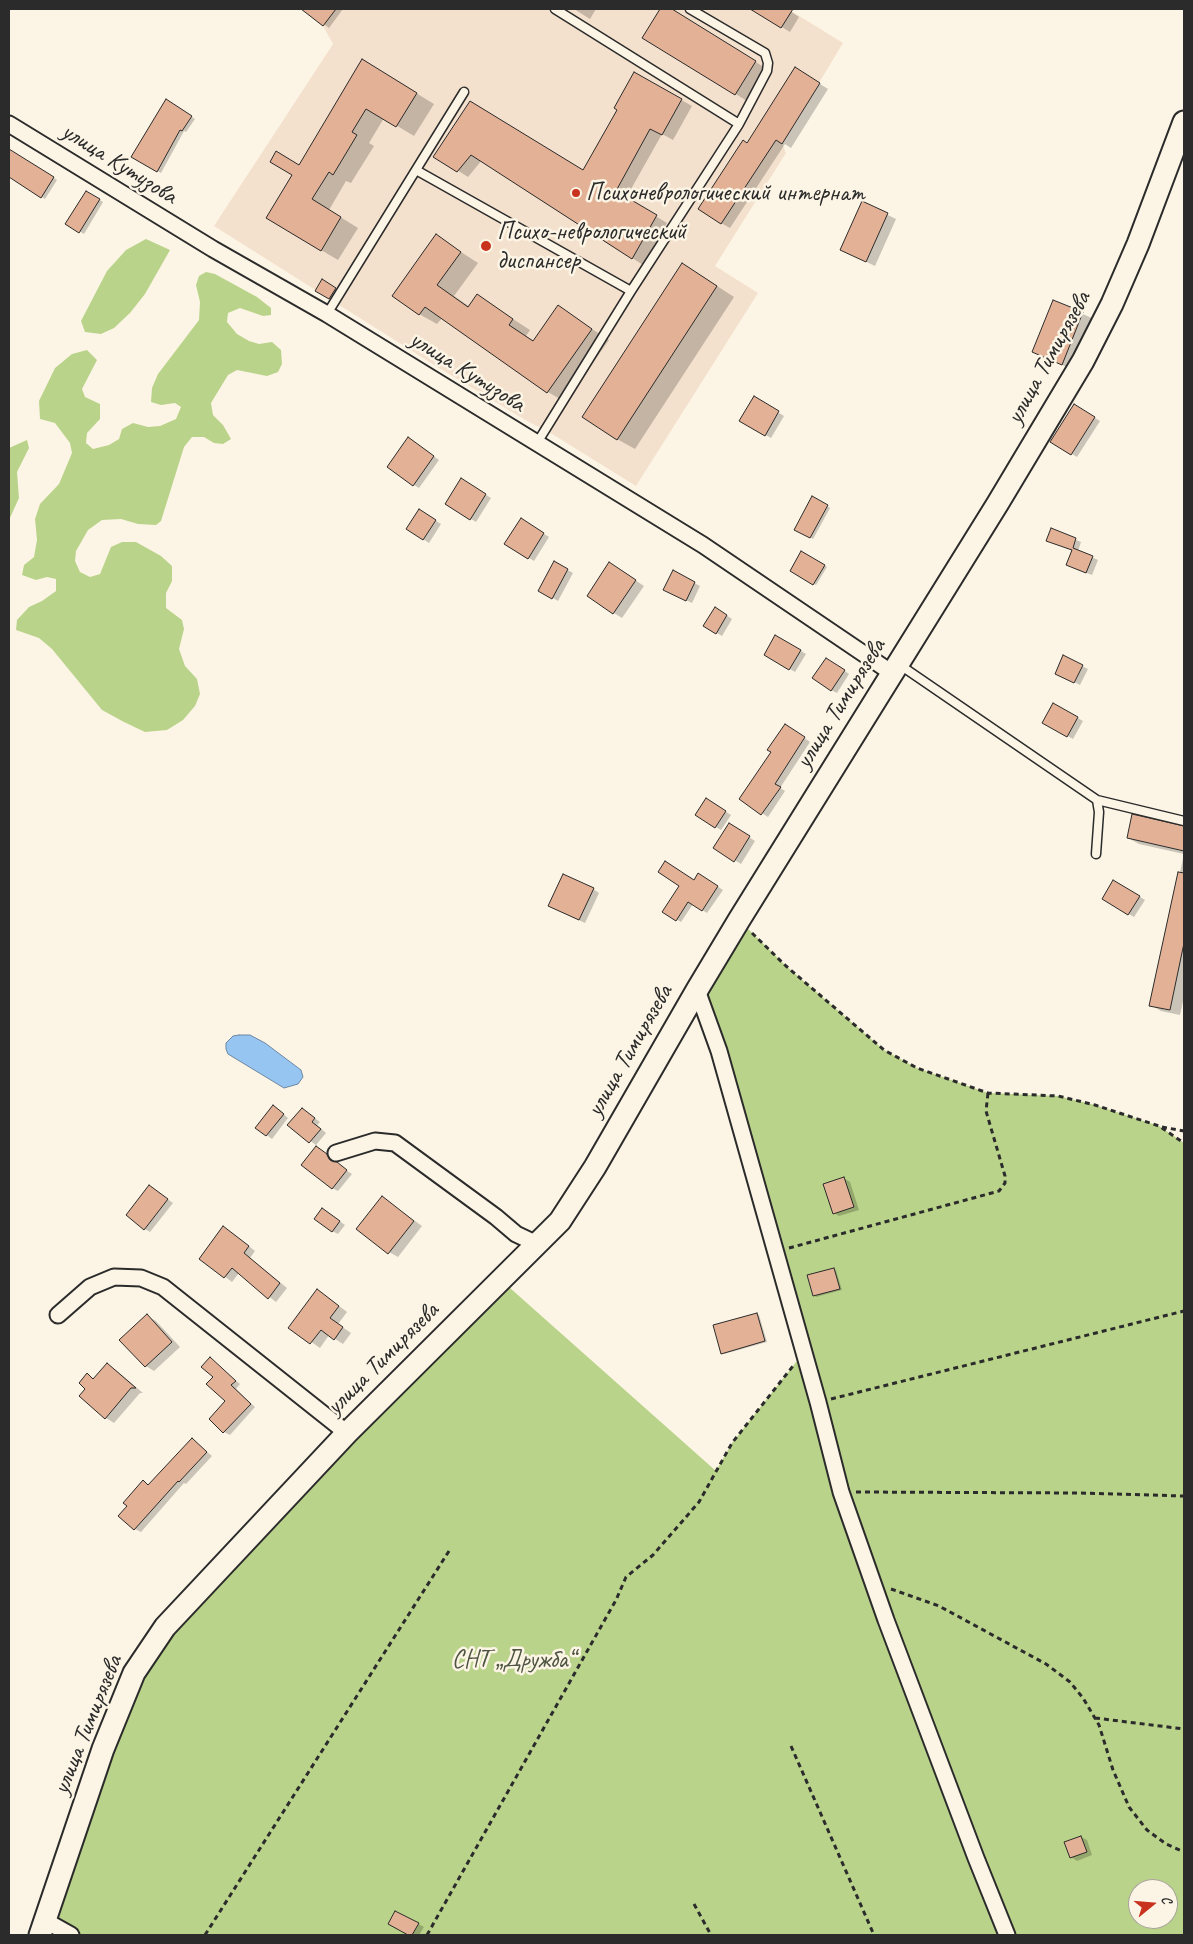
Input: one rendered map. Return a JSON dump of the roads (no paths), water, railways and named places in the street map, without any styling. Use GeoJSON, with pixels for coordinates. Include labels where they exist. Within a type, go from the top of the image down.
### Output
{"type":"FeatureCollection","features":[{"type":"Feature","properties":{"kind":"main road","name":"улица Тимирязева"},"geometry":{"type":"LineString","coordinates":[[43,1928],[103,1749],[134,1673],[166,1627],[347,1433],[560,1221],[595,1168],[739,920],[993,511],[1082,361],[1112,304],[1182,134]]}},
{"type":"Feature","properties":{"kind":"street","name":"улица Кутузова"},"geometry":{"type":"LineString","coordinates":[[9,124],[213,249],[327,314],[703,545],[895,668]]}},
{"type":"Feature","properties":{"kind":"street"},"geometry":{"type":"LineString","coordinates":[[697,990],[719,1051],[774,1252],[818,1402],[840,1492],[976,1858],[1008,1935]]}},
{"type":"Feature","properties":{"kind":"street"},"geometry":{"type":"LineString","coordinates":[[336,1153],[376,1141],[395,1143],[496,1217],[516,1234],[537,1244]]}},
{"type":"Feature","properties":{"kind":"street"},"geometry":{"type":"LineString","coordinates":[[58,1315],[90,1287],[114,1277],[141,1278],[162,1287],[347,1433]]}},
{"type":"Feature","properties":{"kind":"street"},"geometry":{"type":"LineString","coordinates":[[43,1928],[71,1935]]}},
{"type":"Feature","properties":{"kind":"lane"},"geometry":{"type":"LineString","coordinates":[[555,9],[739,124]]}},
{"type":"Feature","properties":{"kind":"lane"},"geometry":{"type":"LineString","coordinates":[[537,443],[631,291],[739,124],[767,71],[768,62],[765,53],[690,9]]}},
{"type":"Feature","properties":{"kind":"lane"},"geometry":{"type":"LineString","coordinates":[[327,314],[464,92]]}},
{"type":"Feature","properties":{"kind":"lane"},"geometry":{"type":"LineString","coordinates":[[416,170],[631,291]]}},
{"type":"Feature","properties":{"kind":"lane"},"geometry":{"type":"LineString","coordinates":[[895,668],[1097,800],[1184,821]]}},
{"type":"Feature","properties":{"kind":"lane"},"geometry":{"type":"LineString","coordinates":[[1096,854],[1099,812],[1097,800]]}},
{"type":"Feature","properties":{"kind":"water"},"geometry":{"type":"Polygon","coordinates":[[[250,1035],[265,1043],[301,1070],[303,1077],[298,1084],[284,1088],[228,1054],[226,1043],[233,1036],[250,1035]]]}},
{"type":"Feature","properties":{"kind":"place","name":"Психоневрологический интернат"},"geometry":{"type":"Point","coordinates":[576,193]}},
{"type":"Feature","properties":{"kind":"place","name":"Психо-неврологический диспансер"},"geometry":{"type":"Point","coordinates":[486,246]}},
{"type":"Feature","properties":{"kind":"park label","name":"СНТ „Дружба“"},"geometry":{"type":"Point","coordinates":[513,1660]}}]}
